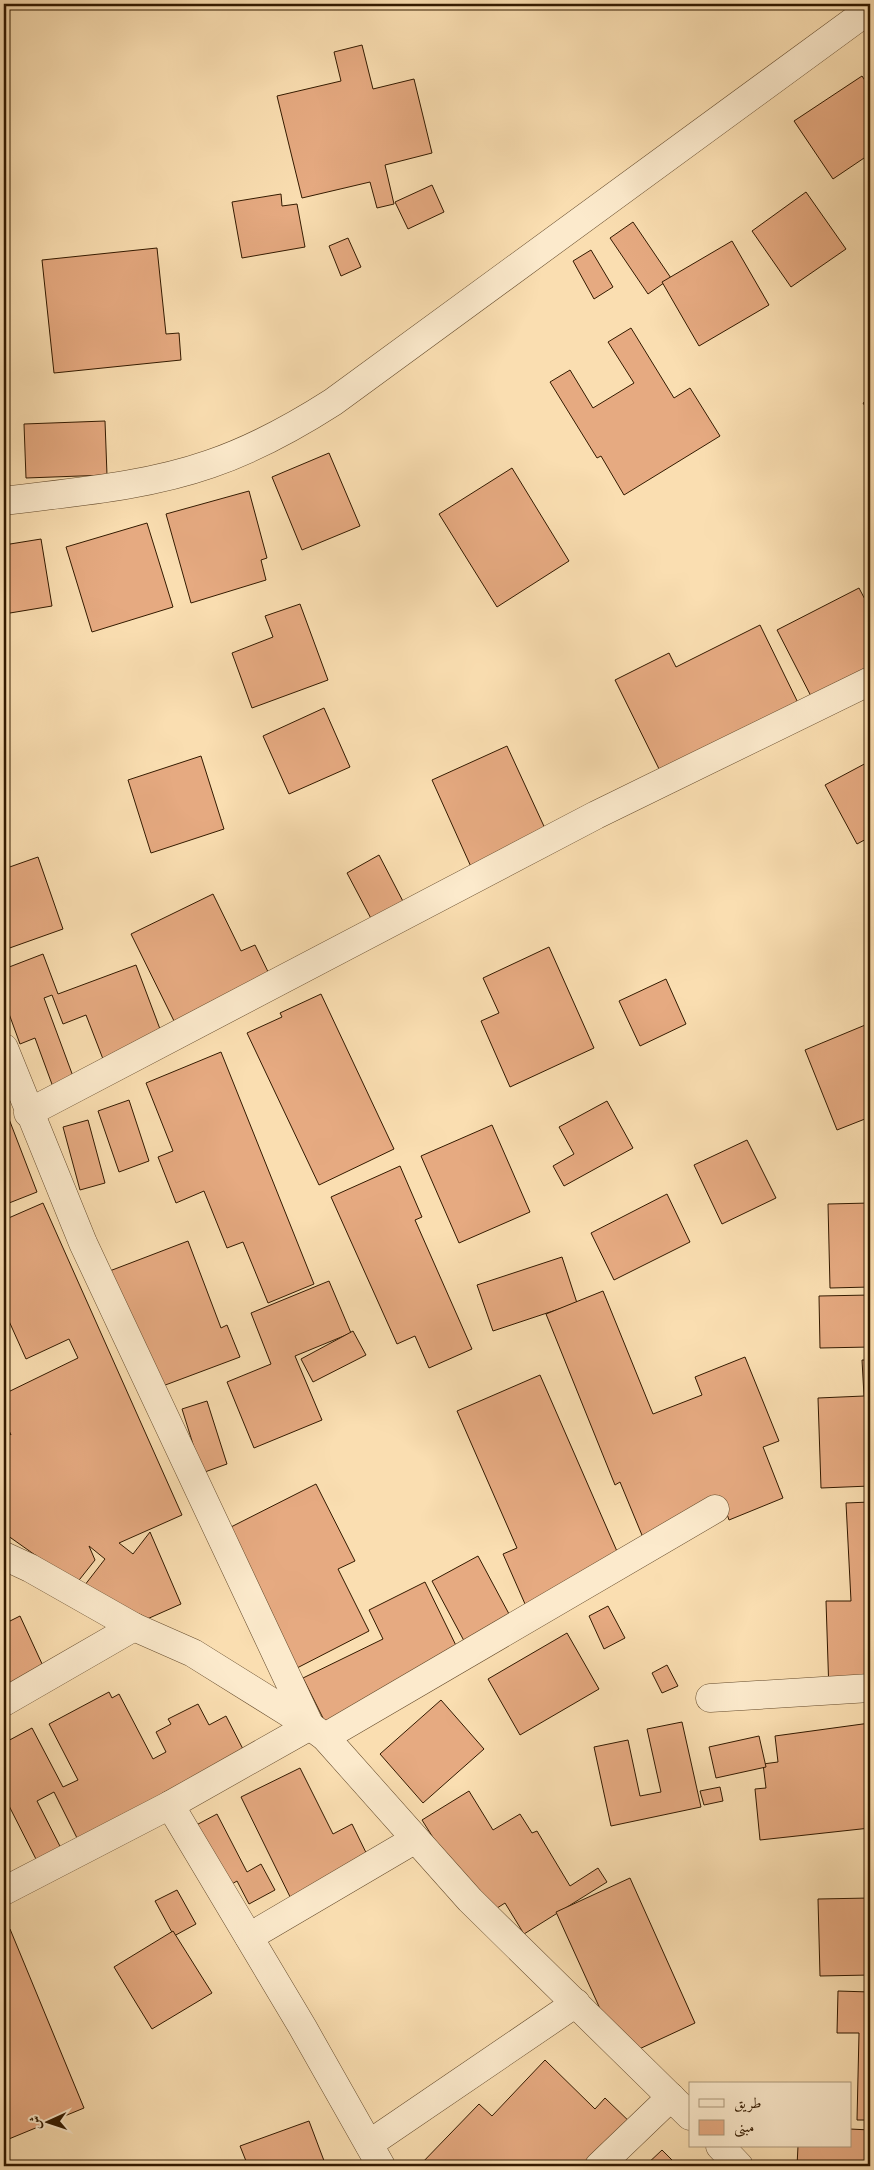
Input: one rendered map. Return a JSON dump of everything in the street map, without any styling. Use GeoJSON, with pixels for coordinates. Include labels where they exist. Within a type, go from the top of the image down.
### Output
{"type":"FeatureCollection","features":[{"type":"Feature","properties":{"kind":"street"},"geometry":{"type":"LineString","coordinates":[[4,501],[120,486],[166,477],[210,465],[252,448],[294,427],[332,402],[870,9]]}},
{"type":"Feature","properties":{"kind":"street"},"geometry":{"type":"LineString","coordinates":[[28,1113],[596,815],[870,681]]}},
{"type":"Feature","properties":{"kind":"street"},"geometry":{"type":"LineString","coordinates":[[4,1048],[28,1113],[83,1243],[318,1732],[470,1900],[689,2115]]}},
{"type":"Feature","properties":{"kind":"street"},"geometry":{"type":"LineString","coordinates":[[4,1891],[170,1805],[318,1732],[715,1509]]}},
{"type":"Feature","properties":{"kind":"street"},"geometry":{"type":"LineString","coordinates":[[4,1556],[30,1568],[134,1627],[193,1653],[318,1732]]}},
{"type":"Feature","properties":{"kind":"street"},"geometry":{"type":"LineString","coordinates":[[4,1702],[134,1627]]}},
{"type":"Feature","properties":{"kind":"street"},"geometry":{"type":"LineString","coordinates":[[710,1698],[870,1688]]}},
{"type":"Feature","properties":{"kind":"street"},"geometry":{"type":"LineString","coordinates":[[170,1805],[375,2155],[576,2003]]}},
{"type":"Feature","properties":{"kind":"street"},"geometry":{"type":"LineString","coordinates":[[248,1936],[414,1840]]}},
{"type":"Feature","properties":{"kind":"street"},"geometry":{"type":"LineString","coordinates":[[600,2166],[671,2097]]}},
{"type":"Feature","properties":{"kind":"street"},"geometry":{"type":"LineString","coordinates":[[722,2148],[739,2166]]}},
{"type":"Feature","properties":{"kind":"building"},"geometry":{"type":"Polygon","coordinates":[[[362,45],[373,89],[414,79],[432,153],[385,165],[394,204],[377,208],[370,182],[302,198],[277,96],[341,81],[334,52],[362,45]]]}},
{"type":"Feature","properties":{"kind":"building"},"geometry":{"type":"Polygon","coordinates":[[[862,76],[870,88],[870,154],[833,179],[794,121],[862,76]]]}},
{"type":"Feature","properties":{"kind":"building"},"geometry":{"type":"Polygon","coordinates":[[[432,185],[444,212],[408,229],[395,202],[432,185]]]}},
{"type":"Feature","properties":{"kind":"building"},"geometry":{"type":"Polygon","coordinates":[[[806,192],[846,249],[791,287],[752,231],[806,192]]]}},
{"type":"Feature","properties":{"kind":"building"},"geometry":{"type":"Polygon","coordinates":[[[281,194],[282,206],[297,204],[305,247],[242,258],[232,202],[281,194]]]}},
{"type":"Feature","properties":{"kind":"building"},"geometry":{"type":"Polygon","coordinates":[[[633,222],[671,278],[648,294],[610,238],[633,222]]]}},
{"type":"Feature","properties":{"kind":"building"},"geometry":{"type":"Polygon","coordinates":[[[348,238],[361,267],[341,276],[329,246],[348,238]]]}},
{"type":"Feature","properties":{"kind":"building"},"geometry":{"type":"Polygon","coordinates":[[[732,241],[769,305],[699,346],[662,282],[732,241]]]}},
{"type":"Feature","properties":{"kind":"building"},"geometry":{"type":"Polygon","coordinates":[[[157,248],[166,334],[179,333],[181,360],[54,373],[42,260],[157,248]]]}},
{"type":"Feature","properties":{"kind":"building"},"geometry":{"type":"Polygon","coordinates":[[[591,250],[613,287],[594,299],[573,261],[591,250]]]}},
{"type":"Feature","properties":{"kind":"building"},"geometry":{"type":"Polygon","coordinates":[[[4,286],[7,348],[4,348],[4,286]]]}},
{"type":"Feature","properties":{"kind":"building"},"geometry":{"type":"Polygon","coordinates":[[[631,328],[674,398],[690,388],[720,436],[624,495],[601,456],[597,458],[550,382],[570,370],[593,408],[634,383],[608,342],[631,328]]]}},
{"type":"Feature","properties":{"kind":"building"},"geometry":{"type":"Polygon","coordinates":[[[870,399],[870,414],[863,403],[870,399]]]}},
{"type":"Feature","properties":{"kind":"building"},"geometry":{"type":"Polygon","coordinates":[[[105,421],[107,475],[26,478],[24,424],[105,421]]]}},
{"type":"Feature","properties":{"kind":"building"},"geometry":{"type":"Polygon","coordinates":[[[329,453],[360,526],[302,550],[272,477],[329,453]]]}},
{"type":"Feature","properties":{"kind":"building"},"geometry":{"type":"Polygon","coordinates":[[[512,468],[569,561],[497,607],[439,514],[512,468]]]}},
{"type":"Feature","properties":{"kind":"building"},"geometry":{"type":"Polygon","coordinates":[[[249,491],[267,558],[261,560],[266,580],[191,603],[166,514],[249,491]]]}},
{"type":"Feature","properties":{"kind":"building"},"geometry":{"type":"Polygon","coordinates":[[[147,523],[173,607],[92,632],[66,547],[147,523]]]}},
{"type":"Feature","properties":{"kind":"building"},"geometry":{"type":"Polygon","coordinates":[[[41,539],[52,606],[4,614],[4,545],[41,539]]]}},
{"type":"Feature","properties":{"kind":"building"},"geometry":{"type":"Polygon","coordinates":[[[859,588],[870,609],[870,673],[814,702],[777,630],[859,588]]]}},
{"type":"Feature","properties":{"kind":"building"},"geometry":{"type":"Polygon","coordinates":[[[300,604],[328,680],[252,708],[232,653],[273,637],[265,616],[300,604]]]}},
{"type":"Feature","properties":{"kind":"building"},"geometry":{"type":"Polygon","coordinates":[[[760,625],[802,711],[664,779],[615,680],[669,653],[676,667],[760,625]]]}},
{"type":"Feature","properties":{"kind":"building"},"geometry":{"type":"Polygon","coordinates":[[[324,708],[350,767],[289,794],[263,736],[324,708]]]}},
{"type":"Feature","properties":{"kind":"building"},"geometry":{"type":"Polygon","coordinates":[[[507,746],[548,835],[472,869],[432,780],[507,746]]]}},
{"type":"Feature","properties":{"kind":"building"},"geometry":{"type":"Polygon","coordinates":[[[201,756],[224,829],[151,853],[128,780],[201,756]]]}},
{"type":"Feature","properties":{"kind":"building"},"geometry":{"type":"Polygon","coordinates":[[[870,761],[870,837],[857,844],[825,785],[870,761]]]}},
{"type":"Feature","properties":{"kind":"building"},"geometry":{"type":"Polygon","coordinates":[[[379,855],[407,909],[375,926],[347,873],[379,855]]]}},
{"type":"Feature","properties":{"kind":"building"},"geometry":{"type":"Polygon","coordinates":[[[38,857],[63,929],[4,950],[4,869],[38,857]]]}},
{"type":"Feature","properties":{"kind":"building"},"geometry":{"type":"Polygon","coordinates":[[[213,894],[241,951],[255,945],[272,980],[177,1027],[131,934],[213,894]]]}},
{"type":"Feature","properties":{"kind":"building"},"geometry":{"type":"Polygon","coordinates":[[[549,947],[594,1048],[510,1087],[481,1021],[499,1013],[483,978],[549,947]]]}},
{"type":"Feature","properties":{"kind":"building"},"geometry":{"type":"Polygon","coordinates":[[[43,954],[58,994],[136,965],[163,1037],[103,1059],[86,1015],[63,1024],[52,995],[44,998],[74,1079],[53,1087],[35,1038],[20,1044],[4,1000],[4,969],[43,954]]]}},
{"type":"Feature","properties":{"kind":"building"},"geometry":{"type":"Polygon","coordinates":[[[666,979],[686,1024],[640,1046],[619,1001],[666,979]]]}},
{"type":"Feature","properties":{"kind":"building"},"geometry":{"type":"Polygon","coordinates":[[[321,994],[394,1149],[319,1185],[247,1033],[282,1017],[280,1013],[321,994]]]}},
{"type":"Feature","properties":{"kind":"building"},"geometry":{"type":"Polygon","coordinates":[[[870,1023],[870,1117],[837,1130],[805,1050],[870,1023]]]}},
{"type":"Feature","properties":{"kind":"building"},"geometry":{"type":"Polygon","coordinates":[[[221,1052],[314,1284],[268,1303],[243,1242],[227,1248],[204,1191],[176,1203],[158,1157],[173,1151],[146,1083],[221,1052]]]}},
{"type":"Feature","properties":{"kind":"building"},"geometry":{"type":"Polygon","coordinates":[[[129,1100],[149,1161],[119,1172],[98,1111],[129,1100]]]}},
{"type":"Feature","properties":{"kind":"building"},"geometry":{"type":"Polygon","coordinates":[[[607,1101],[633,1148],[564,1186],[553,1166],[574,1154],[559,1127],[607,1101]]]}},
{"type":"Feature","properties":{"kind":"building"},"geometry":{"type":"Polygon","coordinates":[[[4,1106],[37,1192],[4,1205],[4,1106]]]}},
{"type":"Feature","properties":{"kind":"building"},"geometry":{"type":"Polygon","coordinates":[[[88,1120],[105,1183],[80,1190],[63,1127],[88,1120]]]}},
{"type":"Feature","properties":{"kind":"building"},"geometry":{"type":"Polygon","coordinates":[[[492,1125],[530,1212],[459,1243],[421,1156],[492,1125]]]}},
{"type":"Feature","properties":{"kind":"building"},"geometry":{"type":"Polygon","coordinates":[[[747,1140],[776,1198],[722,1224],[694,1165],[747,1140]]]}},
{"type":"Feature","properties":{"kind":"building"},"geometry":{"type":"Polygon","coordinates":[[[400,1166],[422,1217],[415,1220],[472,1349],[429,1368],[415,1336],[397,1344],[331,1197],[400,1166]]]}},
{"type":"Feature","properties":{"kind":"building"},"geometry":{"type":"Polygon","coordinates":[[[667,1194],[690,1242],[614,1280],[591,1233],[667,1194]]]}},
{"type":"Feature","properties":{"kind":"building"},"geometry":{"type":"Polygon","coordinates":[[[43,1203],[182,1515],[119,1543],[133,1554],[150,1532],[181,1604],[129,1627],[81,1590],[105,1559],[89,1546],[95,1560],[76,1584],[4,1533],[4,1429],[11,1435],[4,1419],[4,1394],[78,1358],[69,1339],[26,1359],[4,1310],[4,1220],[43,1203]]]}},
{"type":"Feature","properties":{"kind":"building"},"geometry":{"type":"Polygon","coordinates":[[[870,1203],[870,1287],[830,1288],[828,1204],[870,1203]]]}},
{"type":"Feature","properties":{"kind":"building"},"geometry":{"type":"Polygon","coordinates":[[[188,1241],[221,1328],[227,1325],[240,1357],[152,1390],[107,1272],[188,1241]]]}},
{"type":"Feature","properties":{"kind":"building"},"geometry":{"type":"Polygon","coordinates":[[[562,1257],[577,1303],[493,1331],[477,1285],[562,1257]]]}},
{"type":"Feature","properties":{"kind":"building"},"geometry":{"type":"Polygon","coordinates":[[[329,1281],[351,1333],[295,1356],[322,1420],[254,1448],[227,1382],[271,1364],[251,1313],[329,1281]]]}},
{"type":"Feature","properties":{"kind":"building"},"geometry":{"type":"Polygon","coordinates":[[[603,1291],[653,1414],[702,1395],[695,1377],[745,1357],[779,1441],[763,1447],[783,1498],[729,1520],[725,1508],[644,1540],[620,1482],[615,1485],[546,1314],[603,1291]]]}},
{"type":"Feature","properties":{"kind":"building"},"geometry":{"type":"Polygon","coordinates":[[[870,1295],[870,1347],[820,1348],[819,1296],[870,1295]]]}},
{"type":"Feature","properties":{"kind":"building"},"geometry":{"type":"Polygon","coordinates":[[[353,1331],[366,1355],[313,1382],[301,1359],[353,1331]]]}},
{"type":"Feature","properties":{"kind":"building"},"geometry":{"type":"Polygon","coordinates":[[[862,1360],[870,1360],[870,1486],[821,1488],[818,1398],[864,1396],[862,1360]]]}},
{"type":"Feature","properties":{"kind":"building"},"geometry":{"type":"Polygon","coordinates":[[[540,1375],[623,1565],[529,1613],[503,1554],[517,1548],[457,1411],[540,1375]]]}},
{"type":"Feature","properties":{"kind":"building"},"geometry":{"type":"Polygon","coordinates":[[[207,1401],[227,1464],[202,1473],[182,1409],[207,1401]]]}},
{"type":"Feature","properties":{"kind":"building"},"geometry":{"type":"Polygon","coordinates":[[[316,1484],[355,1561],[338,1569],[369,1631],[297,1668],[227,1529],[316,1484]]]}},
{"type":"Feature","properties":{"kind":"building"},"geometry":{"type":"Polygon","coordinates":[[[870,1502],[870,1691],[829,1693],[826,1601],[851,1601],[846,1503],[870,1502]]]}},
{"type":"Feature","properties":{"kind":"building"},"geometry":{"type":"Polygon","coordinates":[[[478,1556],[516,1627],[470,1652],[432,1581],[478,1556]]]}},
{"type":"Feature","properties":{"kind":"building"},"geometry":{"type":"Polygon","coordinates":[[[425,1582],[466,1666],[330,1732],[303,1678],[383,1639],[369,1610],[425,1582]]]}},
{"type":"Feature","properties":{"kind":"building"},"geometry":{"type":"Polygon","coordinates":[[[608,1606],[625,1638],[604,1649],[589,1616],[608,1606]]]}},
{"type":"Feature","properties":{"kind":"building"},"geometry":{"type":"Polygon","coordinates":[[[20,1616],[49,1679],[4,1700],[4,1624],[20,1616]]]}},
{"type":"Feature","properties":{"kind":"building"},"geometry":{"type":"Polygon","coordinates":[[[567,1633],[599,1689],[520,1735],[488,1679],[567,1633]]]}},
{"type":"Feature","properties":{"kind":"building"},"geometry":{"type":"Polygon","coordinates":[[[667,1665],[678,1686],[662,1693],[652,1673],[667,1665]]]}},
{"type":"Feature","properties":{"kind":"building"},"geometry":{"type":"Polygon","coordinates":[[[109,1692],[112,1698],[119,1694],[153,1759],[166,1752],[156,1732],[171,1724],[168,1719],[198,1704],[209,1725],[226,1716],[245,1753],[78,1840],[54,1792],[37,1801],[66,1858],[42,1871],[4,1796],[4,1761],[7,1759],[4,1754],[4,1743],[32,1728],[63,1787],[78,1780],[49,1724],[109,1692]]]}},
{"type":"Feature","properties":{"kind":"building"},"geometry":{"type":"Polygon","coordinates":[[[441,1700],[484,1749],[423,1803],[380,1754],[441,1700]]]}},
{"type":"Feature","properties":{"kind":"building"},"geometry":{"type":"Polygon","coordinates":[[[682,1722],[701,1807],[611,1826],[594,1747],[628,1740],[640,1796],[661,1792],[647,1729],[682,1722]]]}},
{"type":"Feature","properties":{"kind":"building"},"geometry":{"type":"Polygon","coordinates":[[[870,1723],[870,1828],[760,1840],[755,1789],[766,1788],[763,1764],[778,1762],[775,1736],[870,1723]]]}},
{"type":"Feature","properties":{"kind":"building"},"geometry":{"type":"Polygon","coordinates":[[[759,1736],[766,1767],[716,1778],[709,1747],[759,1736]]]}},
{"type":"Feature","properties":{"kind":"building"},"geometry":{"type":"Polygon","coordinates":[[[300,1768],[333,1834],[352,1824],[377,1875],[298,1913],[241,1797],[300,1768]]]}},
{"type":"Feature","properties":{"kind":"building"},"geometry":{"type":"Polygon","coordinates":[[[720,1787],[723,1801],[704,1805],[700,1791],[720,1787]]]}},
{"type":"Feature","properties":{"kind":"building"},"geometry":{"type":"Polygon","coordinates":[[[469,1791],[493,1830],[520,1814],[532,1833],[537,1831],[570,1886],[598,1868],[607,1882],[524,1934],[505,1903],[483,1917],[422,1820],[469,1791]]]}},
{"type":"Feature","properties":{"kind":"building"},"geometry":{"type":"Polygon","coordinates":[[[217,1814],[247,1872],[261,1864],[275,1890],[249,1904],[237,1881],[218,1892],[185,1831],[217,1814]]]}},
{"type":"Feature","properties":{"kind":"building"},"geometry":{"type":"Polygon","coordinates":[[[630,1878],[695,2023],[622,2057],[556,1912],[630,1878]]]}},
{"type":"Feature","properties":{"kind":"building"},"geometry":{"type":"Polygon","coordinates":[[[177,1890],[196,1924],[174,1936],[155,1901],[177,1890]]]}},
{"type":"Feature","properties":{"kind":"building"},"geometry":{"type":"Polygon","coordinates":[[[870,1898],[870,1975],[820,1976],[818,1899],[870,1898]]]}},
{"type":"Feature","properties":{"kind":"building"},"geometry":{"type":"Polygon","coordinates":[[[10,1929],[84,2108],[4,2141],[4,1932],[10,1929]]]}},
{"type":"Feature","properties":{"kind":"building"},"geometry":{"type":"Polygon","coordinates":[[[173,1931],[212,1993],[152,2029],[114,1967],[173,1931]]]}},
{"type":"Feature","properties":{"kind":"building"},"geometry":{"type":"Polygon","coordinates":[[[838,1991],[870,1992],[870,2120],[857,2120],[859,2033],[837,2033],[838,1991]]]}},
{"type":"Feature","properties":{"kind":"building"},"geometry":{"type":"Polygon","coordinates":[[[545,2060],[595,2109],[605,2098],[635,2127],[598,2166],[419,2166],[479,2104],[492,2116],[545,2060]]]}},
{"type":"Feature","properties":{"kind":"building"},"geometry":{"type":"Polygon","coordinates":[[[309,2121],[326,2166],[248,2166],[240,2146],[309,2121]]]}},
{"type":"Feature","properties":{"kind":"building"},"geometry":{"type":"Polygon","coordinates":[[[852,2129],[870,2130],[870,2166],[797,2166],[798,2148],[852,2148],[852,2129]]]}},
{"type":"Feature","properties":{"kind":"building"},"geometry":{"type":"Polygon","coordinates":[[[662,2150],[678,2166],[645,2166],[662,2150]]]}}]}
